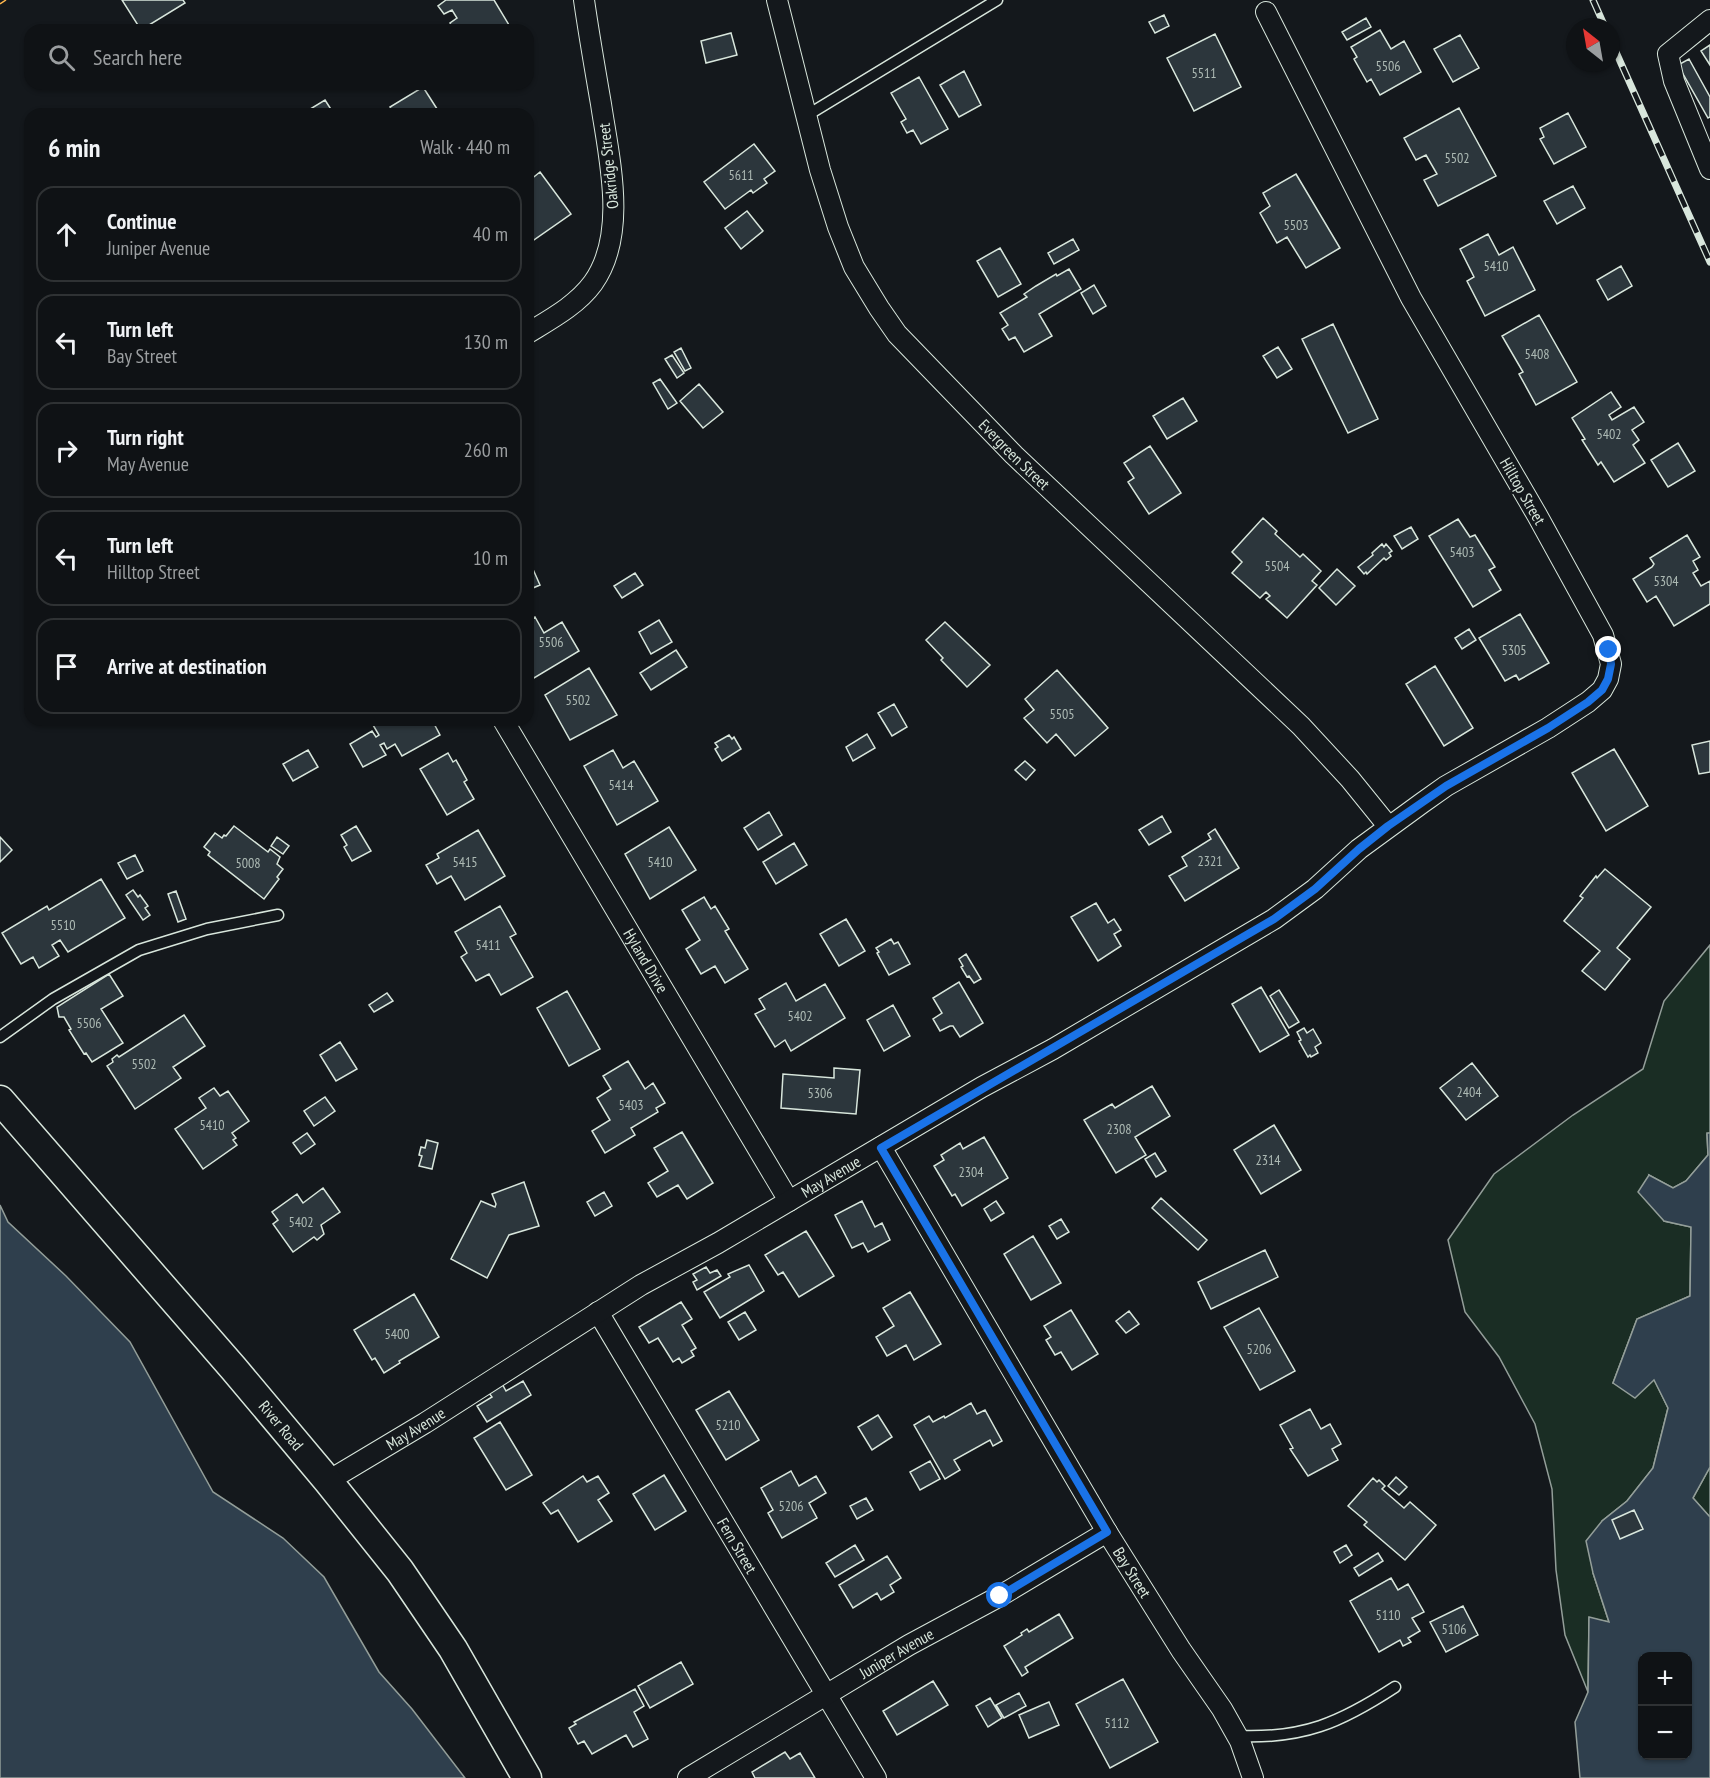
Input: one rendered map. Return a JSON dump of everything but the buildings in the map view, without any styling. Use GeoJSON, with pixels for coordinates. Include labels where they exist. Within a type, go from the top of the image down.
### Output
{"type":"FeatureCollection","features":[{"type":"Feature","properties":{"kind":"street","name":"Oakridge Street"},"geometry":{"type":"LineString","coordinates":[[534,329],[564,310],[587,289],[601,268],[610,241],[614,213],[612,174],[584,0]]}},
{"type":"Feature","properties":{"kind":"street","name":"Evergreen Street"},"geometry":{"type":"LineString","coordinates":[[777,0],[820,170],[838,227],[854,267],[897,334],[1014,455],[1301,726],[1350,779],[1388,826]]}},
{"type":"Feature","properties":{"kind":"street","name":"Hilltop Street"},"geometry":{"type":"LineString","coordinates":[[1266,12],[1411,298],[1538,516],[1604,635],[1611,664],[1608,679],[1602,690]]}},
{"type":"Feature","properties":{"kind":"street"},"geometry":{"type":"LineString","coordinates":[[1710,20],[1668,54],[1674,81],[1710,169]]}},
{"type":"Feature","properties":{"kind":"street","name":"May Avenue"},"geometry":{"type":"LineString","coordinates":[[328,1481],[425,1423],[641,1285],[718,1244],[1274,919],[1315,889],[1388,826],[1446,786],[1548,728],[1602,690]]}},
{"type":"Feature","properties":{"kind":"street","name":"Hyland Drive"},"geometry":{"type":"LineString","coordinates":[[507,726],[789,1201]]}},
{"type":"Feature","properties":{"kind":"street","name":"River Road"},"geometry":{"type":"LineString","coordinates":[[0,1100],[234,1370],[400,1571],[453,1649],[527,1778]]}},
{"type":"Feature","properties":{"kind":"street","name":"Bay Street"},"geometry":{"type":"LineString","coordinates":[[881,1148],[1107,1532],[1181,1650],[1222,1709],[1237,1736],[1253,1778]]}},
{"type":"Feature","properties":{"kind":"street","name":"Fern Street"},"geometry":{"type":"LineString","coordinates":[[598,1312],[876,1778]]}},
{"type":"Feature","properties":{"kind":"street","name":"Juniper Avenue"},"geometry":{"type":"LineString","coordinates":[[688,1778],[909,1646],[1000,1596],[1107,1532]]}},
{"type":"Feature","properties":{"kind":"lane"},"geometry":{"type":"LineString","coordinates":[[806,116],[997,0]]}},
{"type":"Feature","properties":{"kind":"lane"},"geometry":{"type":"LineString","coordinates":[[0,1037],[53,999],[139,950],[207,929],[278,915]]}},
{"type":"Feature","properties":{"kind":"lane"},"geometry":{"type":"LineString","coordinates":[[1237,1736],[1262,1737],[1307,1731],[1357,1712],[1395,1688]]}},
{"type":"Feature","properties":{"kind":"green space"},"geometry":{"type":"Polygon","coordinates":[[[1710,945],[1708,1155],[1686,1181],[1673,1188],[1649,1175],[1664,1221],[1691,1227],[1690,1296],[1637,1319],[1613,1383],[1654,1379],[1668,1408],[1653,1468],[1627,1501],[1602,1521],[1593,1573],[1609,1622],[1589,1618],[1588,1692],[1565,1635],[1556,1570],[1552,1489],[1535,1424],[1499,1357],[1465,1312],[1448,1240],[1494,1174],[1573,1115],[1643,1069],[1664,1001],[1710,945]]]}},
{"type":"Feature","properties":{"kind":"green space"},"geometry":{"type":"Polygon","coordinates":[[[1710,1467],[1710,1517],[1693,1498],[1710,1467]]]}},
{"type":"Feature","properties":{"kind":"water"},"geometry":{"type":"Polygon","coordinates":[[[1707,1133],[1710,1133],[1710,1467],[1693,1498],[1710,1517],[1710,1778],[1580,1778],[1575,1722],[1588,1692],[1589,1617],[1609,1622],[1593,1573],[1586,1541],[1602,1521],[1627,1501],[1653,1468],[1668,1408],[1654,1380],[1635,1398],[1613,1383],[1637,1319],[1690,1296],[1691,1227],[1664,1221],[1638,1192],[1649,1175],[1673,1188],[1686,1181],[1708,1155],[1707,1133]]]}},
{"type":"Feature","properties":{"kind":"water"},"geometry":{"type":"Polygon","coordinates":[[[0,1205],[8,1222],[66,1276],[130,1342],[213,1492],[283,1538],[324,1577],[379,1672],[412,1709],[465,1778],[0,1778],[0,1205]]]}},
{"type":"Feature","properties":{"kind":"railway"},"geometry":{"type":"LineString","coordinates":[[1593,0],[1601,18]]}},
{"type":"Feature","properties":{"kind":"railway"},"geometry":{"type":"LineString","coordinates":[[1620,61],[1710,262]]}},
{"type":"Feature","properties":{"kind":"power"},"geometry":{"type":"LineString","coordinates":[[0,4],[6,0]]}},
{"type":"Feature","properties":{"kind":"route"},"geometry":{"type":"LineString","coordinates":[[1000,1596],[1107,1532],[881,1148],[1274,919],[1315,889],[1388,826],[1446,786],[1548,728],[1588,702],[1602,690],[1608,679],[1611,664],[1609,650]]}}]}
